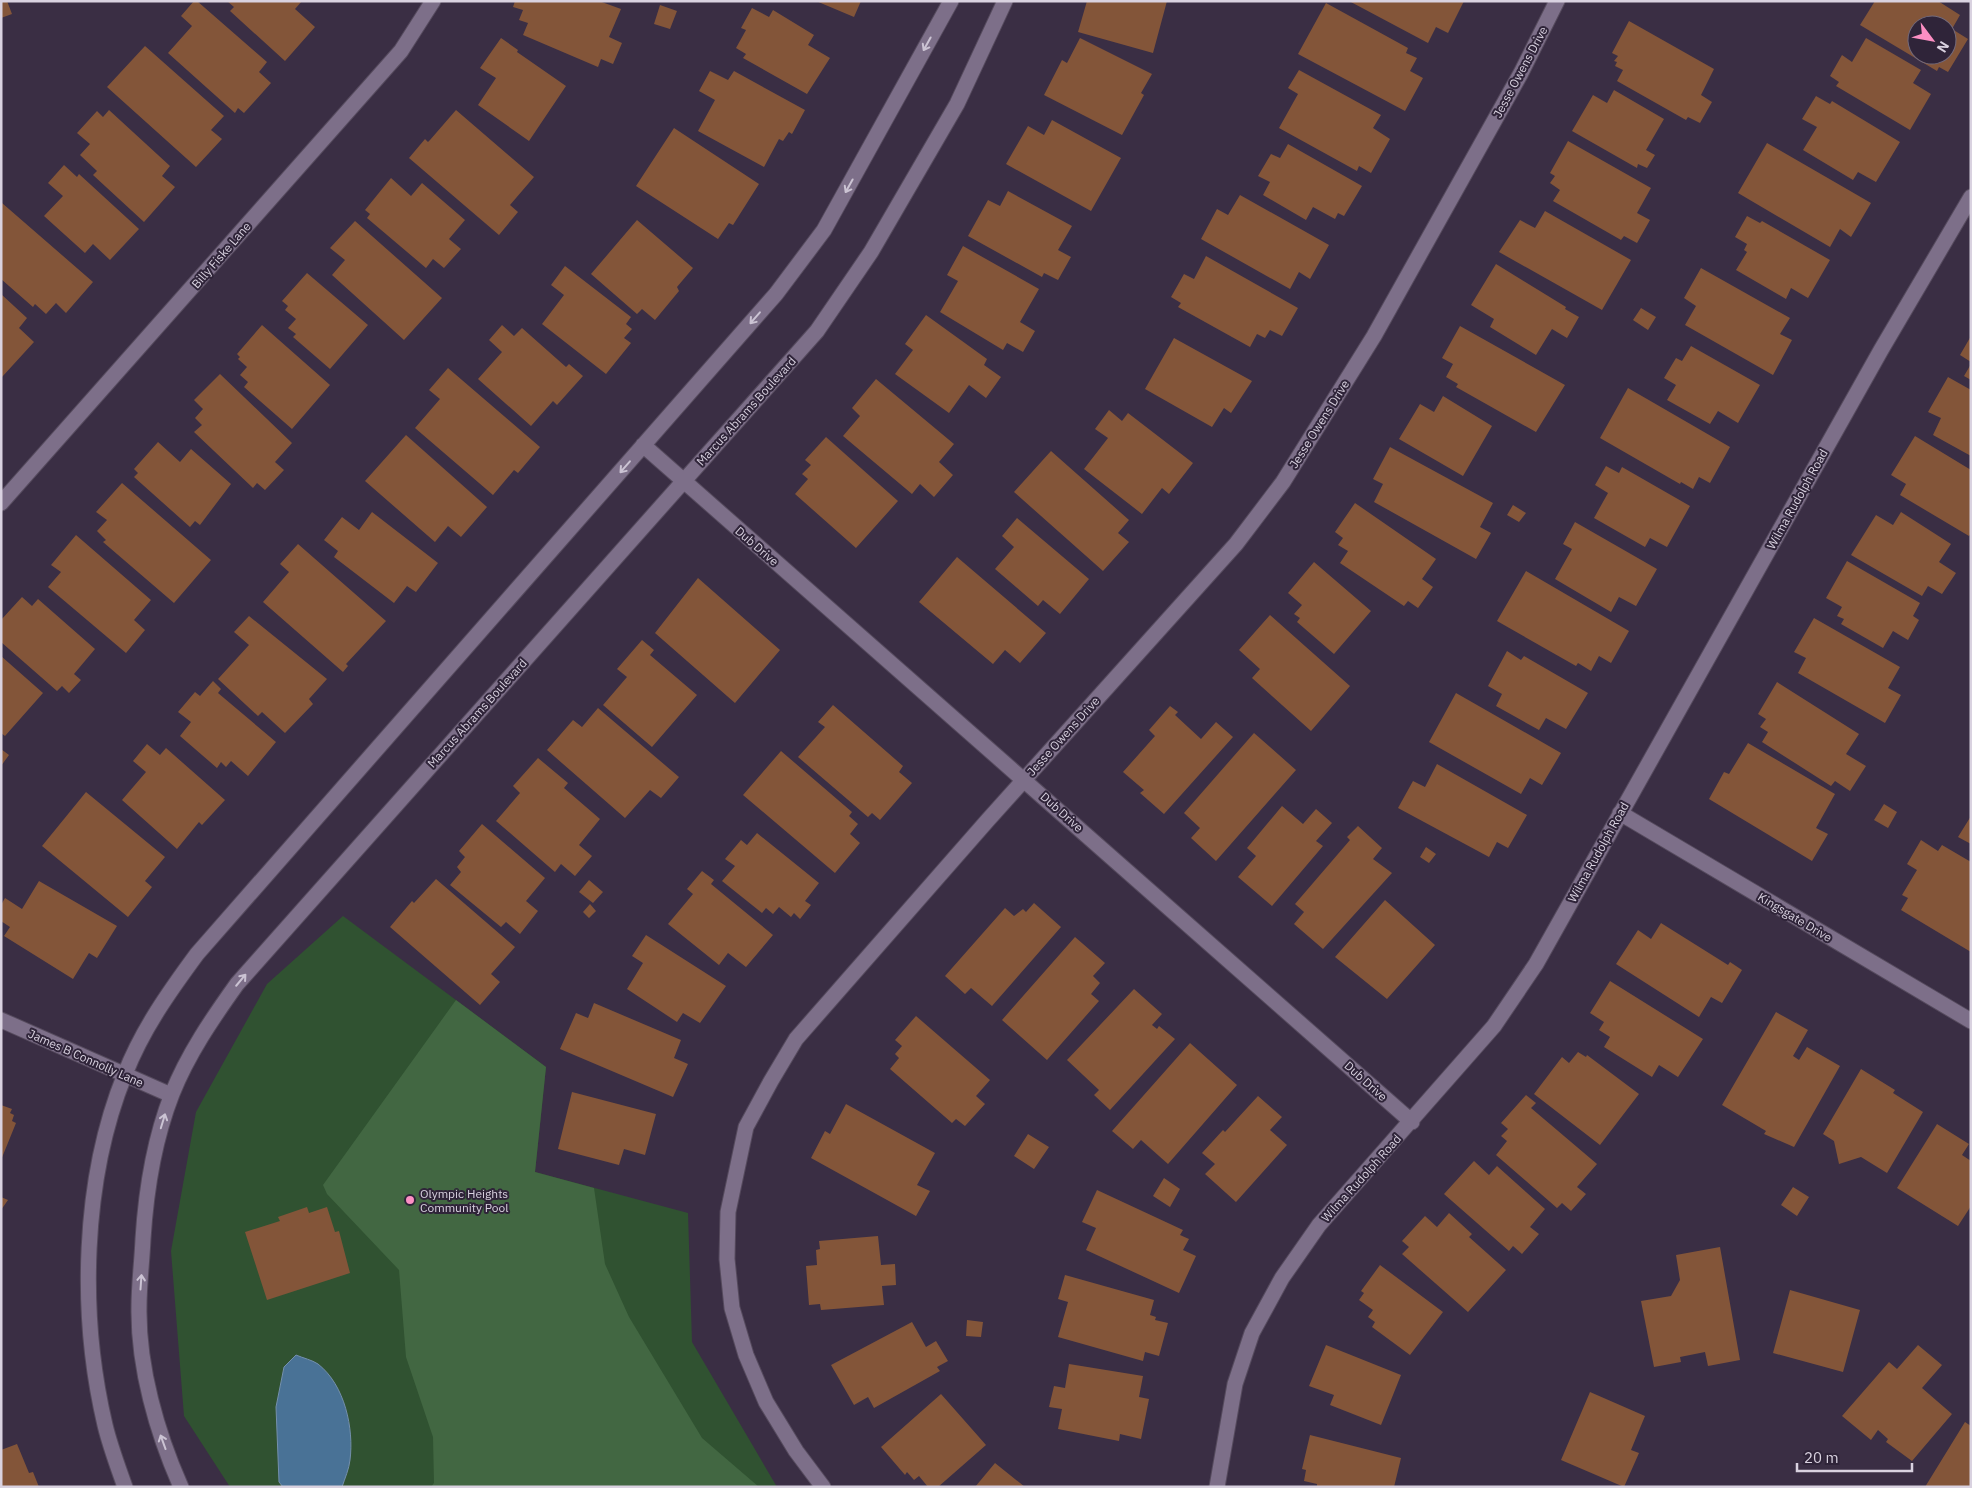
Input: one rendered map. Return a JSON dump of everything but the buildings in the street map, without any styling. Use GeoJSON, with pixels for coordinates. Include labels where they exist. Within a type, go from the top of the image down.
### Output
{"type":"FeatureCollection","features":[{"type":"Feature","properties":{"kind":"street","name":"Billy Fiske Lane"},"geometry":{"type":"LineString","coordinates":[[1,503],[401,51],[433,1]]}},
{"type":"Feature","properties":{"kind":"street"},"geometry":{"type":"LineString","coordinates":[[125,1487],[105,1426],[100,1398],[93,1352],[87,1258],[100,1161],[125,1074],[143,1035],[163,1001],[197,954],[776,294],[824,230],[951,1]]}},
{"type":"Feature","properties":{"kind":"street","name":"Marcus Abrams Boulevard"},"geometry":{"type":"LineString","coordinates":[[181,1487],[156,1421],[143,1357],[139,1309],[146,1200],[160,1133],[171,1095],[184,1066],[208,1025],[237,984],[817,331],[871,252],[957,104],[1005,1]]}},
{"type":"Feature","properties":{"kind":"street","name":"Jesse Owens Drive"},"geometry":{"type":"LineString","coordinates":[[823,1487],[796,1451],[766,1402],[746,1355],[732,1308],[727,1259],[728,1212],[746,1126],[796,1039],[1024,779],[1236,544],[1283,482],[1374,336],[1521,73],[1557,1]]}},
{"type":"Feature","properties":{"kind":"street","name":"Wilma Rudolph Road"},"geometry":{"type":"LineString","coordinates":[[1217,1487],[1235,1384],[1252,1333],[1282,1278],[1319,1225],[1412,1122],[1494,1026],[1536,964],[1881,350],[1971,197]]}},
{"type":"Feature","properties":{"kind":"street","name":"Dub Drive"},"geometry":{"type":"LineString","coordinates":[[643,445],[1412,1122]]}},
{"type":"Feature","properties":{"kind":"street","name":"Kingsgate Drive"},"geometry":{"type":"LineString","coordinates":[[1620,813],[1971,1020]]}},
{"type":"Feature","properties":{"kind":"street","name":"James B Connolly Lane"},"geometry":{"type":"LineString","coordinates":[[1,1020],[171,1095]]}},
{"type":"Feature","properties":{"kind":"green space","name":"Olympic Heights Community Pool"},"geometry":{"type":"Polygon","coordinates":[[[343,916],[546,1067],[535,1172],[688,1213],[692,1342],[777,1487],[230,1487],[184,1416],[171,1251],[196,1112],[267,984],[343,916]]]}},
{"type":"Feature","properties":{"kind":"green space"},"geometry":{"type":"Polygon","coordinates":[[[456,1000],[546,1067],[535,1172],[594,1188],[605,1264],[629,1317],[702,1438],[759,1487],[431,1487],[434,1483],[433,1437],[406,1357],[399,1270],[327,1194],[323,1185],[456,1000]]]}},
{"type":"Feature","properties":{"kind":"water"},"geometry":{"type":"Polygon","coordinates":[[[296,1355],[318,1364],[327,1373],[341,1395],[346,1408],[351,1448],[349,1467],[342,1487],[283,1487],[279,1482],[276,1407],[284,1367],[296,1355]]]}},
{"type":"Feature","properties":{"kind":"place","name":"Olympic Heights Community Pool"},"geometry":{"type":"Point","coordinates":[410,1200]}}]}
